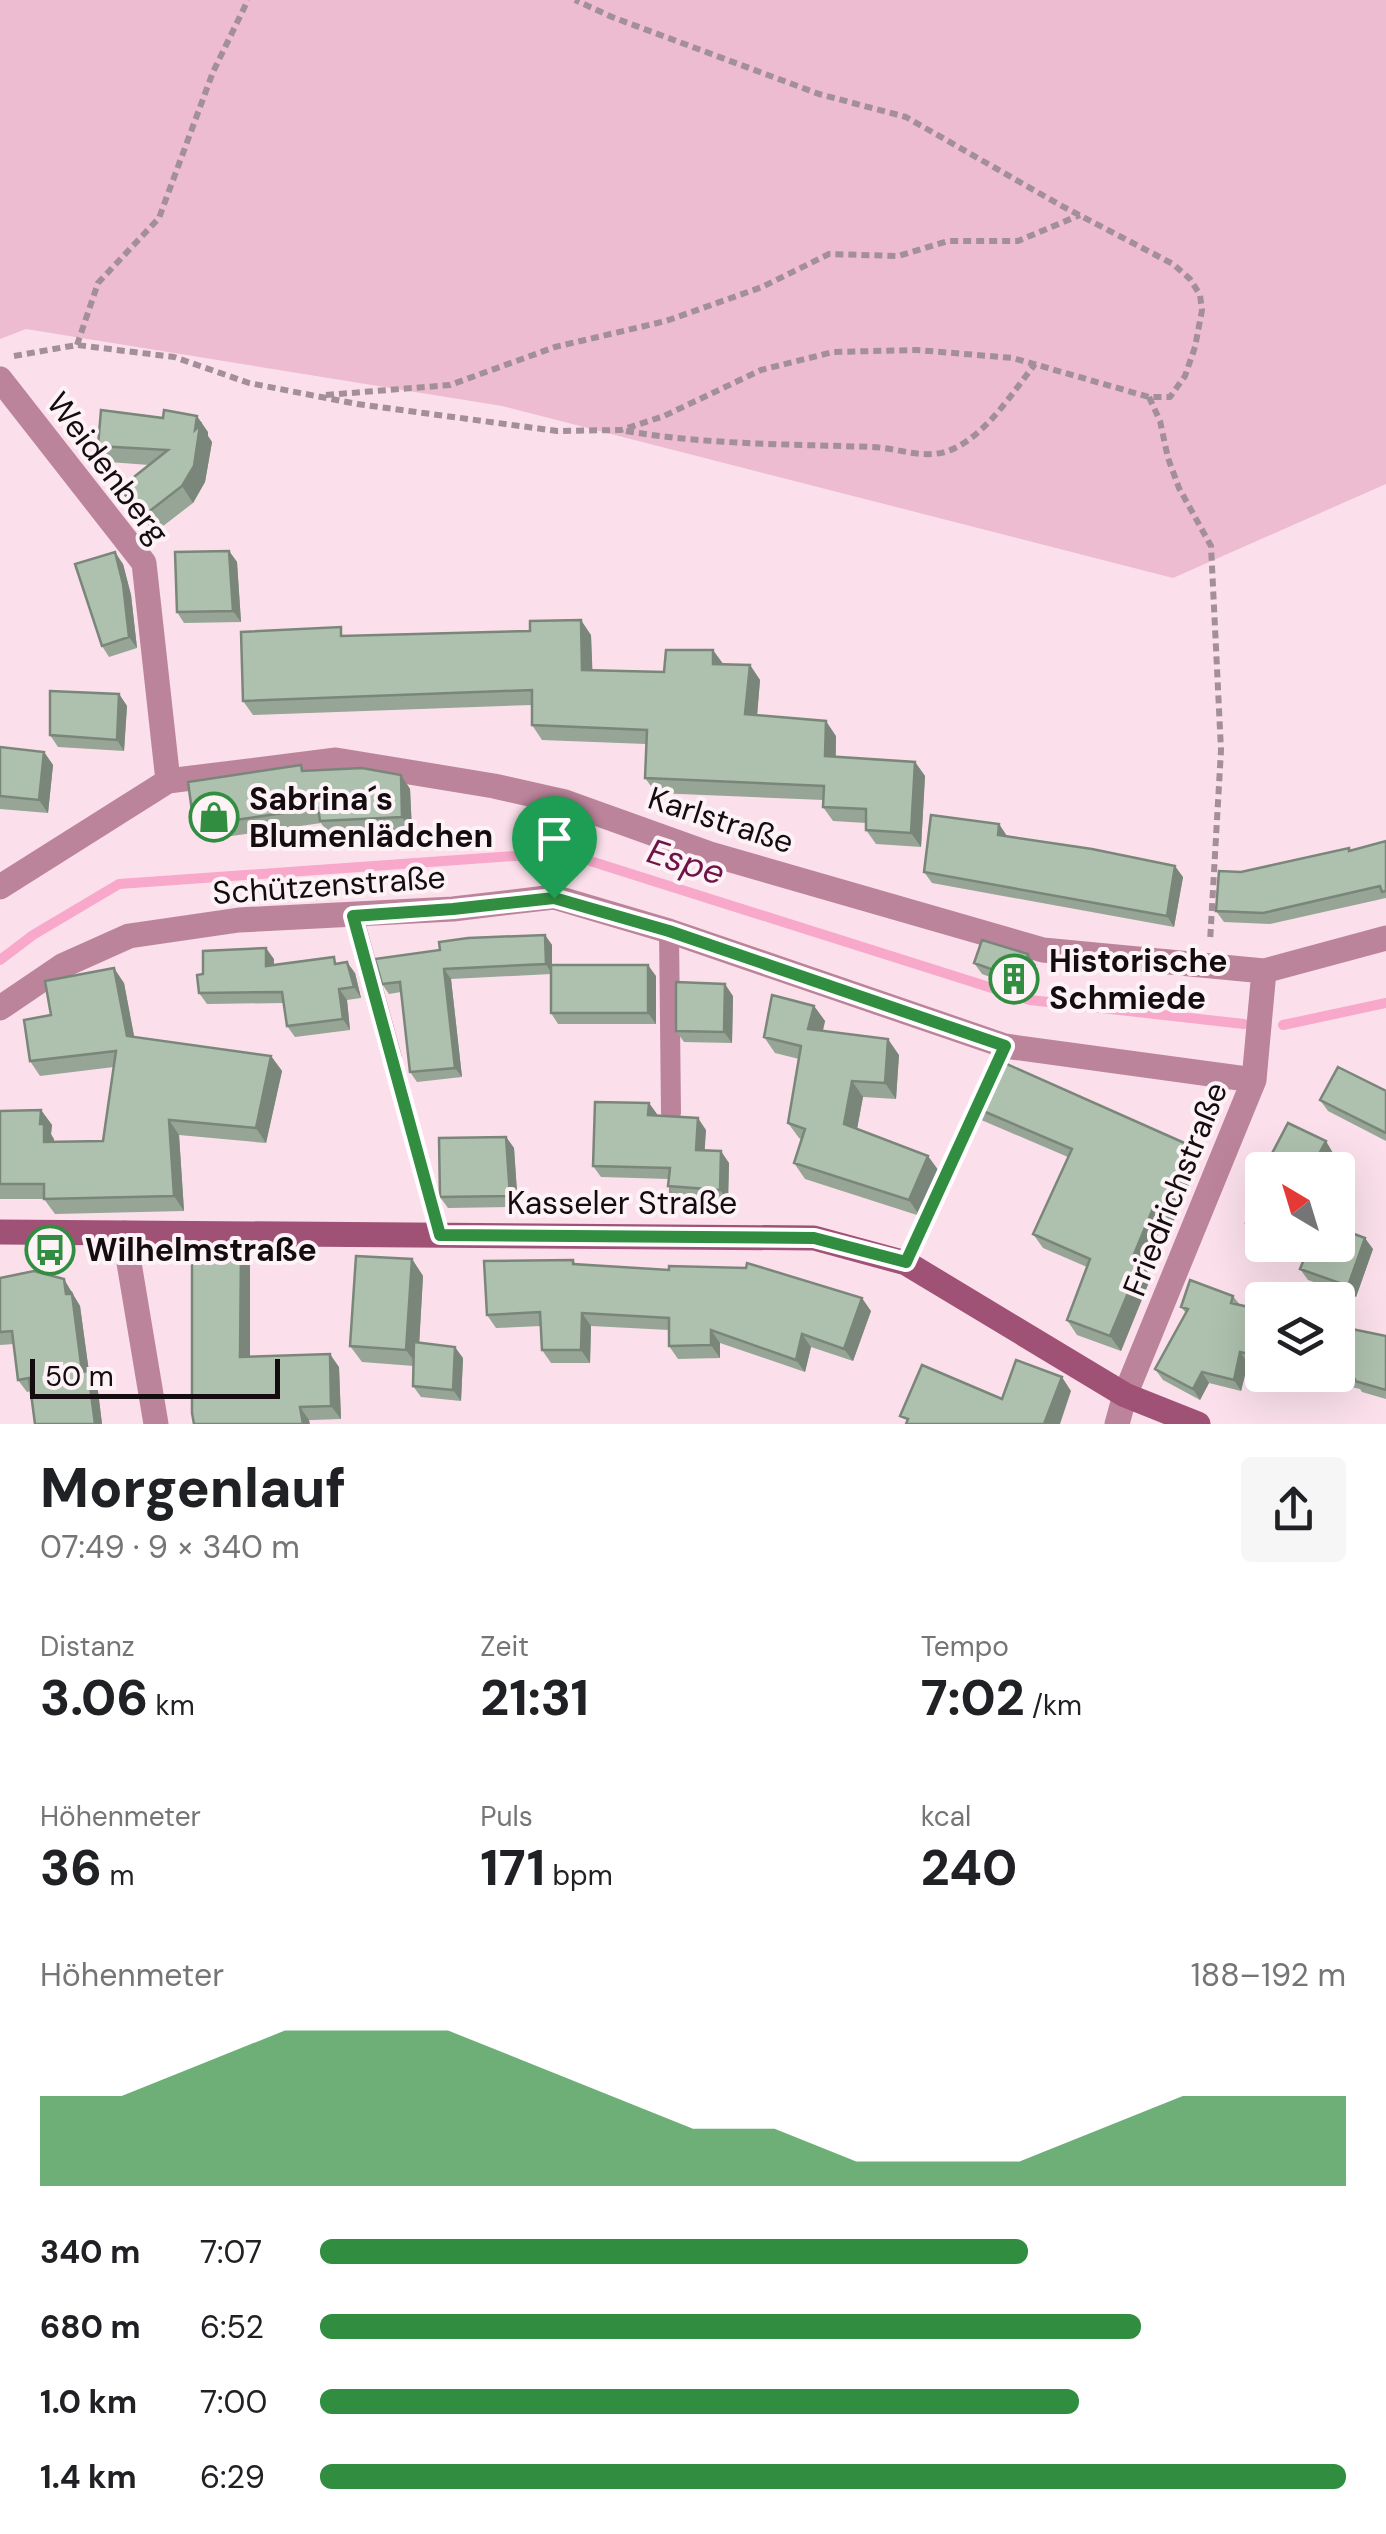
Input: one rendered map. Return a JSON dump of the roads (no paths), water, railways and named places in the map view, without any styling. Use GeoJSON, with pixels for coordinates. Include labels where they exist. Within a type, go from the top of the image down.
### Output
{"type":"FeatureCollection","features":[{"type":"Feature","properties":{"kind":"street","name":"Weidenberg"},"geometry":{"type":"LineString","coordinates":[[0,379],[144,564],[168,780]]}},
{"type":"Feature","properties":{"kind":"street","name":"Karlstraße"},"geometry":{"type":"LineString","coordinates":[[0,888],[168,780],[336,760],[565,802],[710,854],[1043,950],[1264,971],[1386,938]]}},
{"type":"Feature","properties":{"kind":"street","name":"Schützenstraße"},"geometry":{"type":"LineString","coordinates":[[0,1008],[62,966],[128,936],[239,920],[353,916],[554,898],[669,931],[1005,1046],[1254,1080]]}},
{"type":"Feature","properties":{"kind":"street","name":"Friedrichstraße"},"geometry":{"type":"LineString","coordinates":[[1117,1424],[1254,1080],[1264,971]]}},
{"type":"Feature","properties":{"kind":"street","name":"Kasseler Straße"},"geometry":{"type":"LineString","coordinates":[[0,1232],[814,1238],[906,1262],[1126,1395],[1198,1424]]}},
{"type":"Feature","properties":{"kind":"street"},"geometry":{"type":"LineString","coordinates":[[124,1233],[156,1424]]}},
{"type":"Feature","properties":{"kind":"lane"},"geometry":{"type":"LineString","coordinates":[[353,916],[392,1058]]}},
{"type":"Feature","properties":{"kind":"lane"},"geometry":{"type":"LineString","coordinates":[[669,931],[671,1113]]}},
{"type":"Feature","properties":{"kind":"waterway","name":"Espe"},"geometry":{"type":"LineString","coordinates":[[0,960],[33,935],[119,884],[529,855],[587,860],[1030,1000],[1244,1024]]}},
{"type":"Feature","properties":{"kind":"waterway","name":"Espe"},"geometry":{"type":"LineString","coordinates":[[1283,1025],[1386,1003]]}},
{"type":"Feature","properties":{"kind":"place","name":"Sabrina´s Blumenlädchen"},"geometry":{"type":"Point","coordinates":[214,817]}},
{"type":"Feature","properties":{"kind":"place","name":"Historische Schmiede"},"geometry":{"type":"Point","coordinates":[1014,979]}},
{"type":"Feature","properties":{"kind":"place","name":"Wilhelmstraße"},"geometry":{"type":"Point","coordinates":[50,1250]}}]}
